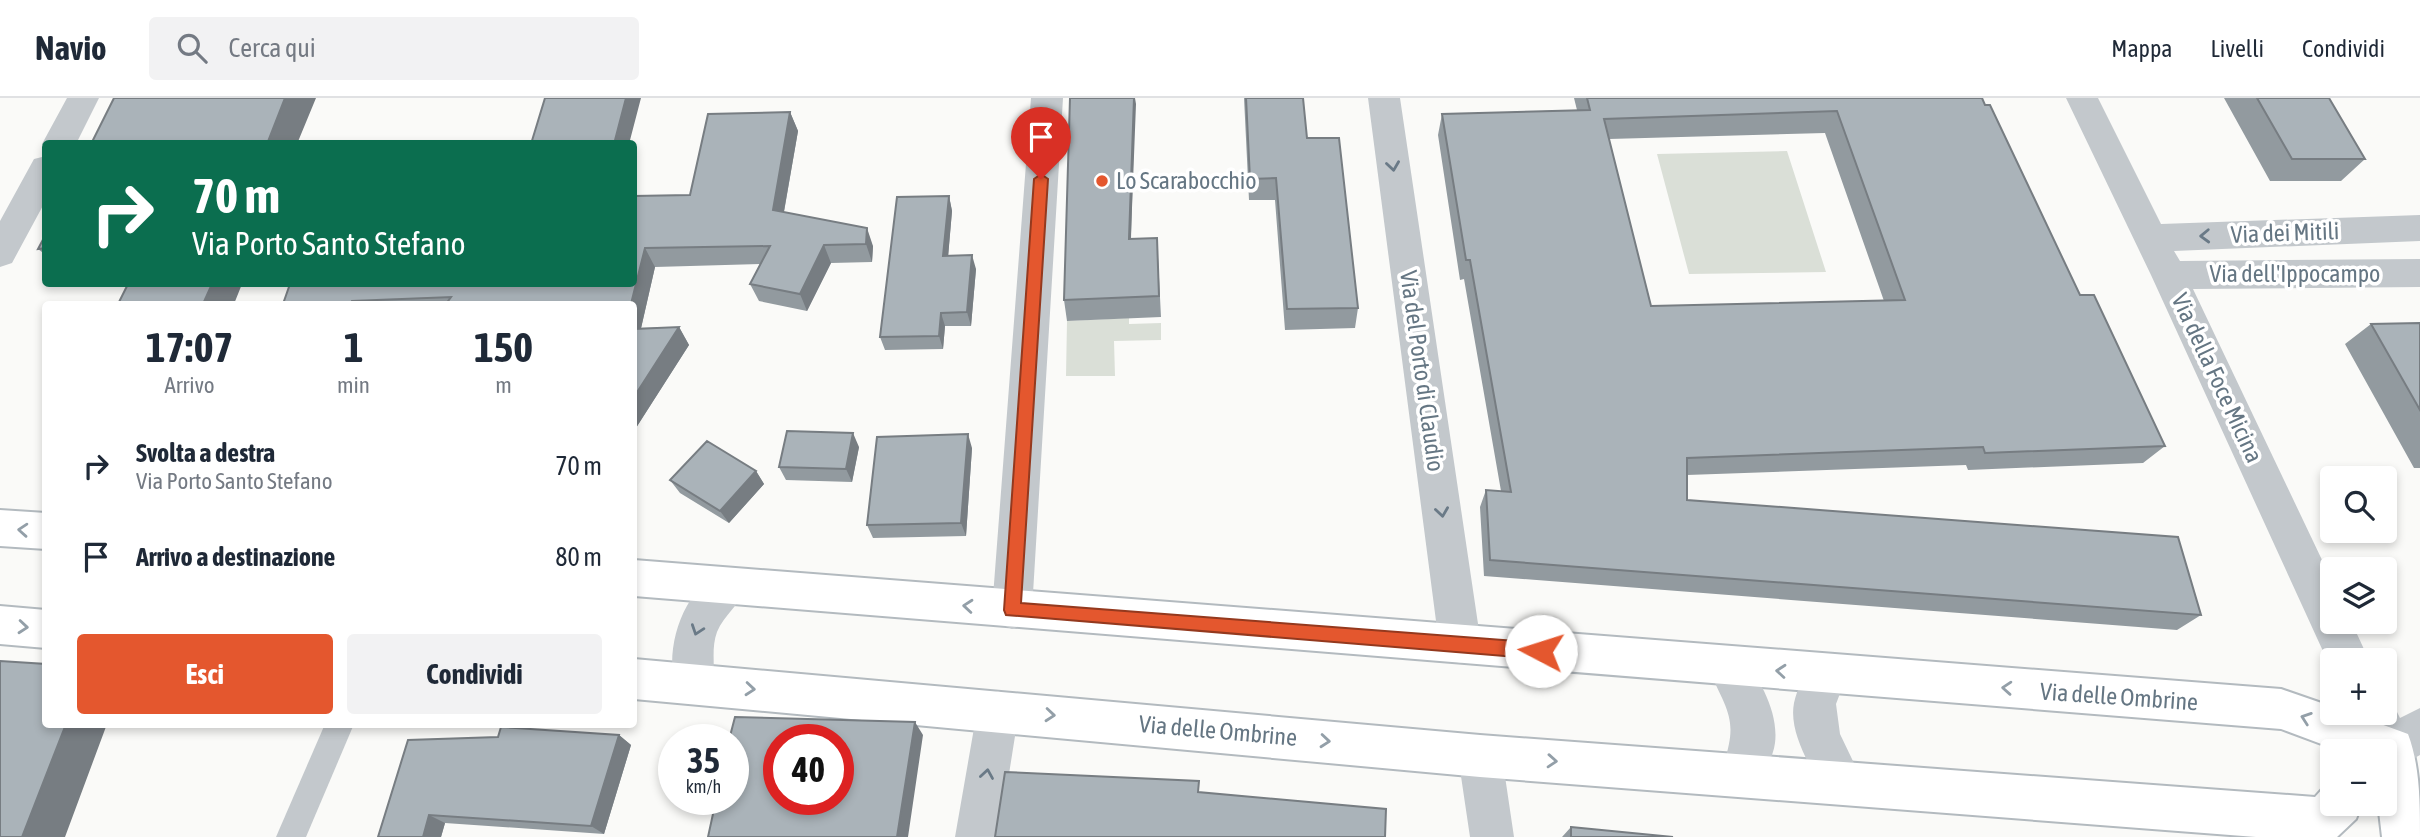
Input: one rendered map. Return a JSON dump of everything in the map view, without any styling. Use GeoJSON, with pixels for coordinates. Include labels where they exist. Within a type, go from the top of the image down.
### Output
{"type":"FeatureCollection","features":[{"type":"Feature","properties":{"kind":"street"},"geometry":{"type":"LineString","coordinates":[[61,140],[83,98]]}},
{"type":"Feature","properties":{"kind":"street"},"geometry":{"type":"LineString","coordinates":[[1012,610],[1047,98]]}},
{"type":"Feature","properties":{"kind":"street","name":"Via del Porto di Claudio"},"geometry":{"type":"LineString","coordinates":[[1384,98],[1460,644]]}},
{"type":"Feature","properties":{"kind":"street","name":"Via della Foce Micina"},"geometry":{"type":"LineString","coordinates":[[2082,98],[2169,275],[2342,648]]}},
{"type":"Feature","properties":{"kind":"street"},"geometry":{"type":"LineString","coordinates":[[0,253],[35,206],[42,182]]}},
{"type":"Feature","properties":{"kind":"street","name":"Via dei Mitili"},"geometry":{"type":"LineString","coordinates":[[2150,239],[2420,228]]}},
{"type":"Feature","properties":{"kind":"street","name":"Via dell'Ippocampo"},"geometry":{"type":"LineString","coordinates":[[2169,275],[2420,273]]}},
{"type":"Feature","properties":{"kind":"street"},"geometry":{"type":"LineString","coordinates":[[0,528],[42,531]]}},
{"type":"Feature","properties":{"kind":"street","name":"Via delle Ombrine"},"geometry":{"type":"LineString","coordinates":[[637,578],[1826,675],[2281,709],[2393,737]]}},
{"type":"Feature","properties":{"kind":"street"},"geometry":{"type":"LineString","coordinates":[[694,684],[693,640],[702,614],[728,586]]}},
{"type":"Feature","properties":{"kind":"street"},"geometry":{"type":"LineString","coordinates":[[0,625],[42,629]]}},
{"type":"Feature","properties":{"kind":"street"},"geometry":{"type":"LineString","coordinates":[[1728,666],[1750,708],[1753,743],[1742,775]]}},
{"type":"Feature","properties":{"kind":"street"},"geometry":{"type":"LineString","coordinates":[[1826,675],[1815,704],[1819,737],[1841,782]]}},
{"type":"Feature","properties":{"kind":"street","name":"Via delle Ombrine"},"geometry":{"type":"LineString","coordinates":[[637,679],[998,710],[1480,756],[2324,820],[2328,816]]}},
{"type":"Feature","properties":{"kind":"street"},"geometry":{"type":"LineString","coordinates":[[977,837],[998,710]]}},
{"type":"Feature","properties":{"kind":"street"},"geometry":{"type":"LineString","coordinates":[[2393,737],[2420,783]]}},
{"type":"Feature","properties":{"kind":"street"},"geometry":{"type":"LineString","coordinates":[[2393,737],[2403,837]]}},
{"type":"Feature","properties":{"kind":"street"},"geometry":{"type":"LineString","coordinates":[[1480,756],[1492,837]]}},
{"type":"Feature","properties":{"kind":"lane"},"geometry":{"type":"LineString","coordinates":[[291,837],[338,728]]}},
{"type":"Feature","properties":{"kind":"shaded area"},"geometry":{"type":"Polygon","coordinates":[[[1787,151],[1826,272],[1689,274],[1657,154],[1787,151]]]}},
{"type":"Feature","properties":{"kind":"shaded area"},"geometry":{"type":"Polygon","coordinates":[[[1129,318],[1129,324],[1161,323],[1161,340],[1114,341],[1115,376],[1066,376],[1067,321],[1129,318]]]}},
{"type":"Feature","properties":{"kind":"building"},"geometry":{"type":"Polygon","coordinates":[[[114,98],[285,98],[269,140],[93,140],[114,98]]]}},
{"type":"Feature","properties":{"kind":"building"},"geometry":{"type":"Polygon","coordinates":[[[545,98],[626,98],[615,140],[532,140],[545,98]]]}},
{"type":"Feature","properties":{"kind":"building","name":"Lo Scarabocchio"},"geometry":{"type":"Polygon","coordinates":[[[1070,98],[1134,98],[1129,239],[1157,238],[1159,296],[1064,300],[1070,98]]]}},
{"type":"Feature","properties":{"kind":"building"},"geometry":{"type":"Polygon","coordinates":[[[1246,98],[1303,98],[1307,138],[1339,138],[1358,308],[1287,309],[1276,178],[1250,179],[1246,98]]]}},
{"type":"Feature","properties":{"kind":"building"},"geometry":{"type":"Polygon","coordinates":[[[1587,98],[1982,98],[1985,105],[1990,105],[2080,295],[2094,295],[2165,446],[1985,453],[1983,447],[1687,458],[1687,500],[2178,537],[2201,615],[1490,560],[1486,490],[1511,492],[1470,260],[1466,260],[1442,114],[1590,110],[1587,98]],[[1837,111],[1604,119],[1651,306],[1905,300],[1837,111]]]}},
{"type":"Feature","properties":{"kind":"building"},"geometry":{"type":"Polygon","coordinates":[[[2257,98],[2329,98],[2365,159],[2292,159],[2257,98]]]}},
{"type":"Feature","properties":{"kind":"building"},"geometry":{"type":"Polygon","coordinates":[[[790,112],[773,210],[867,228],[866,244],[824,245],[800,294],[750,284],[770,246],[645,248],[637,280],[637,196],[690,195],[708,114],[790,112]]]}},
{"type":"Feature","properties":{"kind":"building"},"geometry":{"type":"Polygon","coordinates":[[[949,196],[943,256],[972,255],[967,312],[941,313],[939,336],[880,337],[897,197],[949,196]]]}},
{"type":"Feature","properties":{"kind":"building"},"geometry":{"type":"Polygon","coordinates":[[[126,287],[211,287],[204,301],[120,301],[126,287]]]}},
{"type":"Feature","properties":{"kind":"building"},"geometry":{"type":"Polygon","coordinates":[[[289,287],[635,287],[632,301],[448,301],[451,297],[284,301],[289,287]]]}},
{"type":"Feature","properties":{"kind":"building"},"geometry":{"type":"Polygon","coordinates":[[[2420,323],[2420,410],[2371,324],[2420,323]]]}},
{"type":"Feature","properties":{"kind":"building"},"geometry":{"type":"Polygon","coordinates":[[[679,327],[637,392],[637,329],[679,327]]]}},
{"type":"Feature","properties":{"kind":"building"},"geometry":{"type":"Polygon","coordinates":[[[787,431],[853,433],[846,469],[779,467],[787,431]]]}},
{"type":"Feature","properties":{"kind":"building"},"geometry":{"type":"Polygon","coordinates":[[[968,434],[961,523],[867,525],[877,437],[968,434]]]}},
{"type":"Feature","properties":{"kind":"building"},"geometry":{"type":"Polygon","coordinates":[[[707,441],[756,471],[720,511],[670,480],[707,441]]]}},
{"type":"Feature","properties":{"kind":"building"},"geometry":{"type":"Polygon","coordinates":[[[0,661],[42,664],[42,728],[64,728],[22,837],[0,837],[0,661]]]}},
{"type":"Feature","properties":{"kind":"building"},"geometry":{"type":"Polygon","coordinates":[[[735,717],[915,722],[897,837],[708,837],[713,815],[749,815],[749,724],[733,724],[735,717]]]}},
{"type":"Feature","properties":{"kind":"building"},"geometry":{"type":"Polygon","coordinates":[[[501,728],[619,735],[591,826],[429,815],[423,837],[378,837],[408,740],[498,737],[501,728]]]}},
{"type":"Feature","properties":{"kind":"building"},"geometry":{"type":"Polygon","coordinates":[[[1005,772],[1199,781],[1198,792],[1386,809],[1385,837],[995,837],[1005,772]]]}},
{"type":"Feature","properties":{"kind":"building"},"geometry":{"type":"Polygon","coordinates":[[[1571,827],[1673,837],[1571,837],[1571,827]]]}},
{"type":"Feature","properties":{"kind":"place","name":"Lo Scarabocchio"},"geometry":{"type":"Point","coordinates":[1102,181]}},
{"type":"Feature","properties":{"kind":"route"},"geometry":{"type":"LineString","coordinates":[[1041,179],[1012,610],[1541,651]]}}]}
